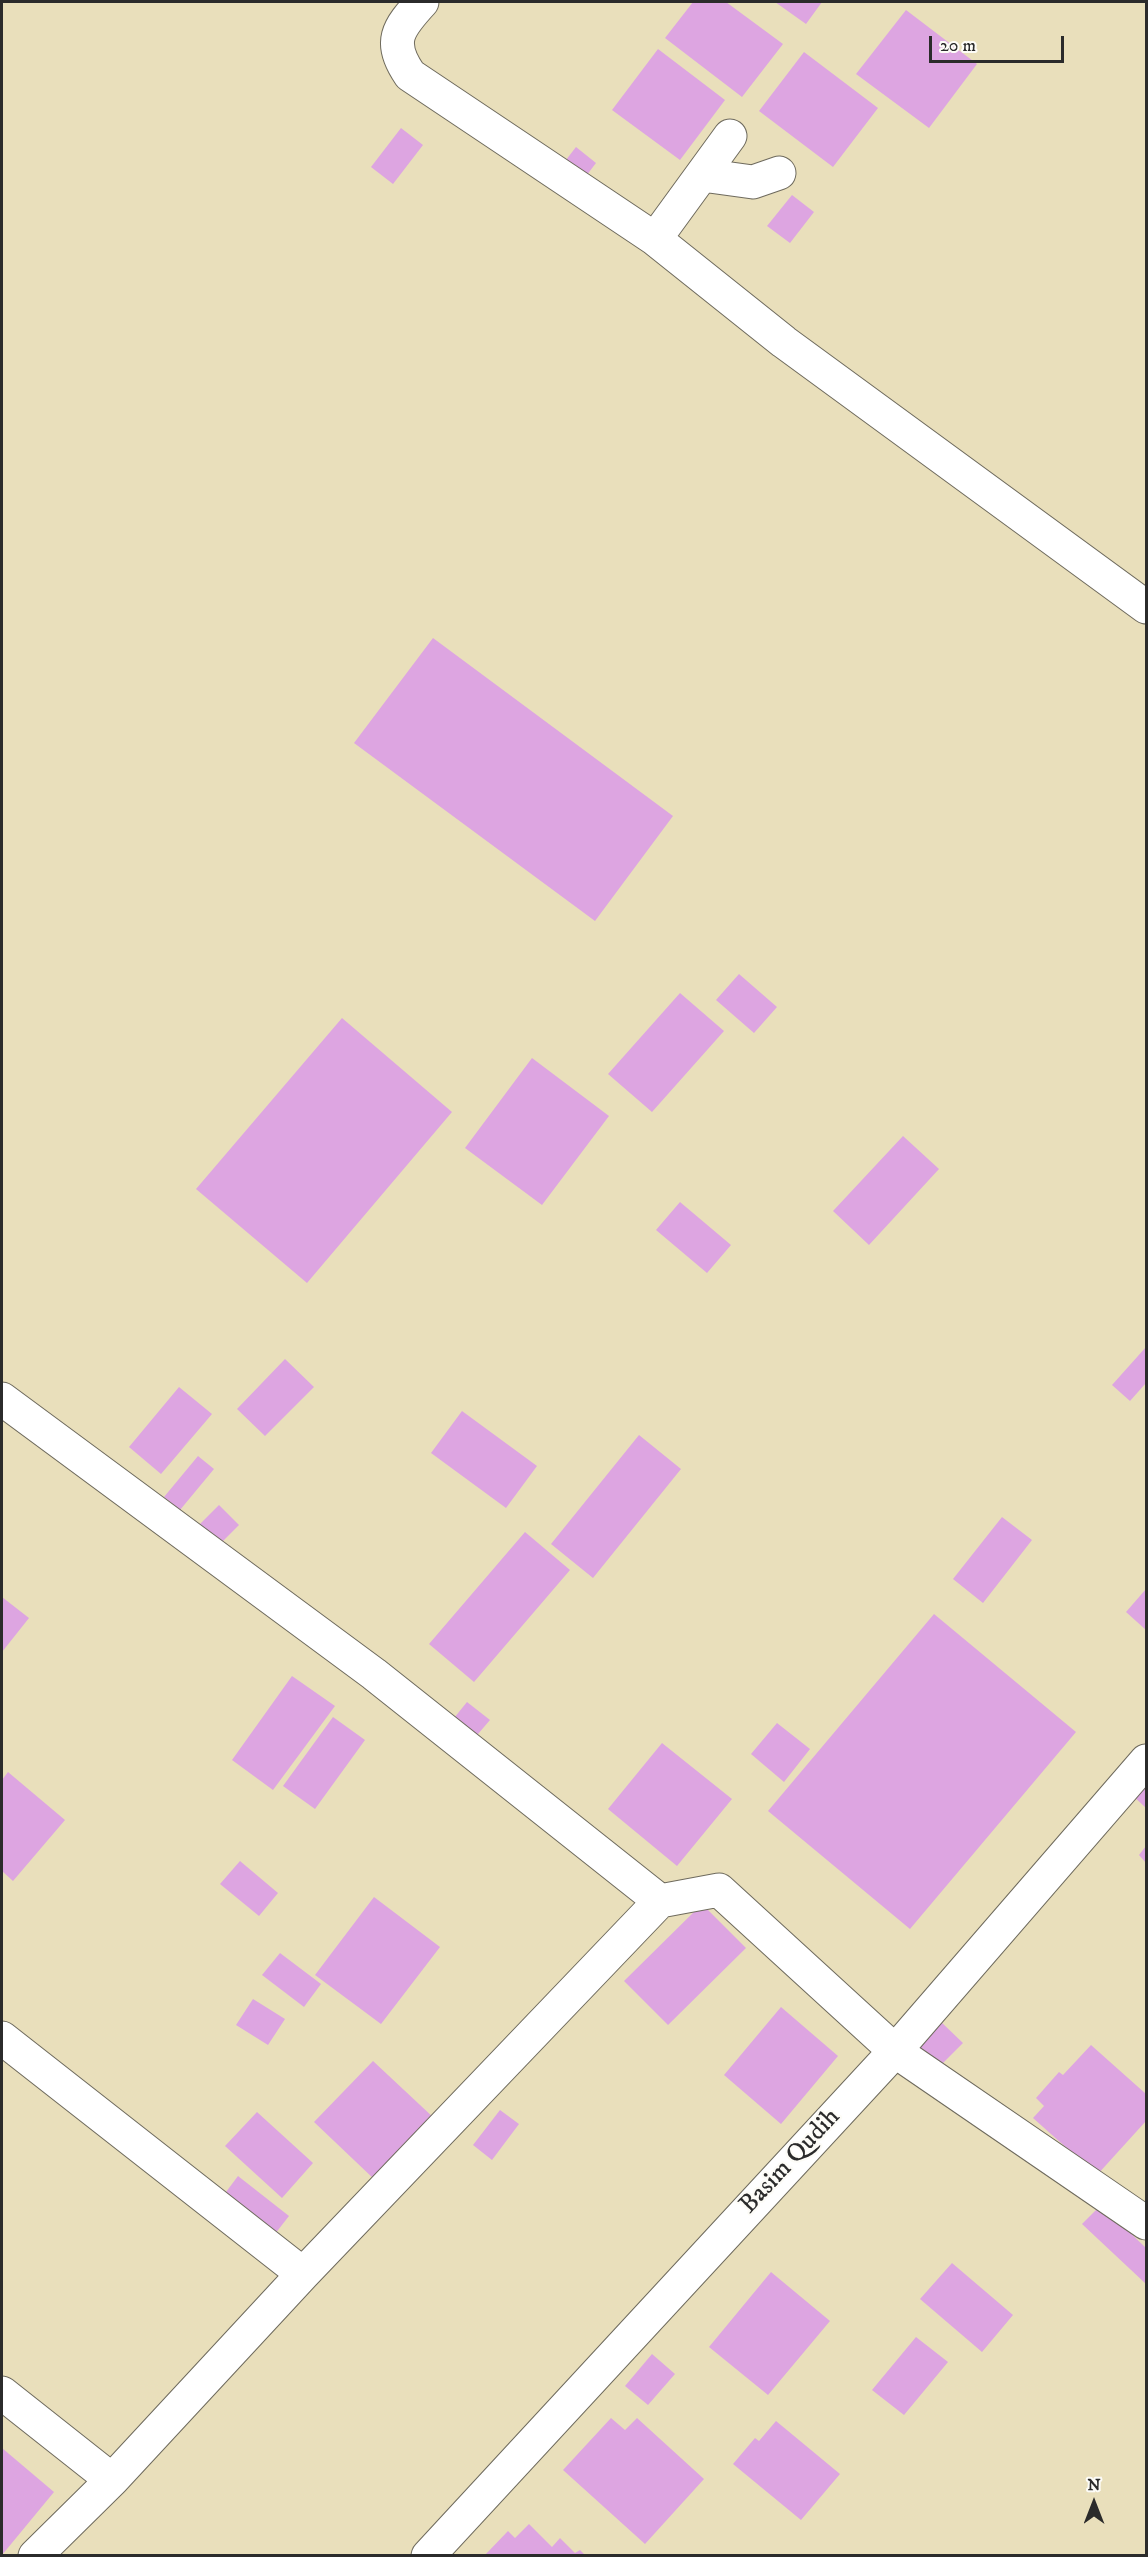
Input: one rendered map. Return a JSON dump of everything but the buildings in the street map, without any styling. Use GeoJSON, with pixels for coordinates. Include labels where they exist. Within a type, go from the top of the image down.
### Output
{"type":"FeatureCollection","features":[{"type":"Feature","properties":{"kind":"street"},"geometry":{"type":"LineString","coordinates":[[422,2],[405,21],[396,40],[396,51],[410,75],[655,239],[784,342],[1146,607]]}},
{"type":"Feature","properties":{"kind":"street"},"geometry":{"type":"LineString","coordinates":[[655,239],[730,136]]}},
{"type":"Feature","properties":{"kind":"street"},"geometry":{"type":"LineString","coordinates":[[702,175],[753,182],[779,173]]}},
{"type":"Feature","properties":{"kind":"street"},"geometry":{"type":"LineString","coordinates":[[2,1399],[374,1674],[660,1901]]}},
{"type":"Feature","properties":{"kind":"street","name":"Basim Qudih"},"geometry":{"type":"LineString","coordinates":[[428,2556],[895,2051],[1146,1761]]}},
{"type":"Feature","properties":{"kind":"street"},"geometry":{"type":"LineString","coordinates":[[35,2556],[112,2480],[303,2274],[660,1901],[719,1890],[895,2051],[1146,2223]]}},
{"type":"Feature","properties":{"kind":"street"},"geometry":{"type":"LineString","coordinates":[[2,2038],[303,2274]]}},
{"type":"Feature","properties":{"kind":"street"},"geometry":{"type":"LineString","coordinates":[[2,2393],[112,2480]]}}]}
